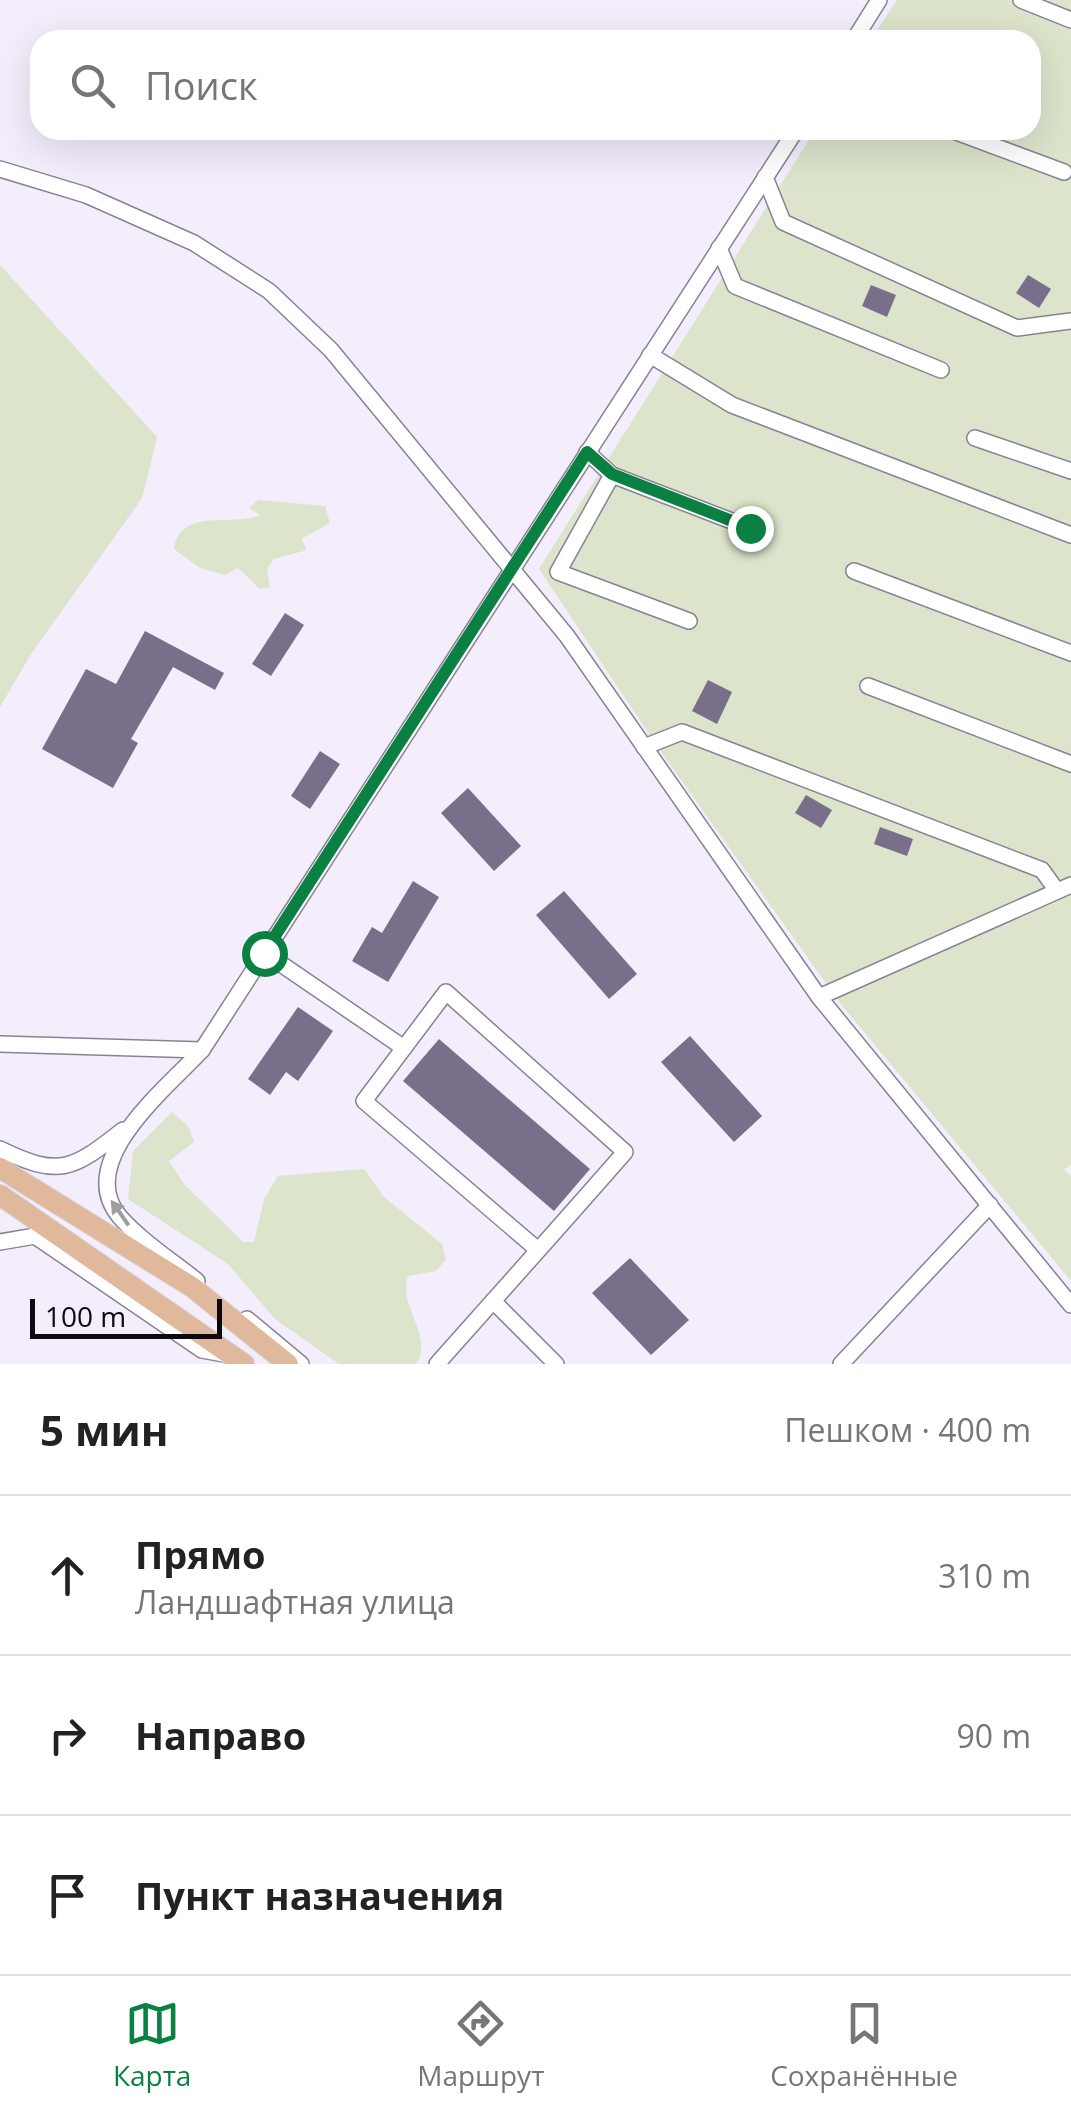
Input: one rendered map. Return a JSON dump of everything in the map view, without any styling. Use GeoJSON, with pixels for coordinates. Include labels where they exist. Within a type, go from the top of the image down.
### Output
{"type":"FeatureCollection","features":[{"type":"Feature","properties":{"kind":"main road"},"geometry":{"type":"LineString","coordinates":[[0,1168],[192,1287],[288,1364]]}},
{"type":"Feature","properties":{"kind":"main road"},"geometry":{"type":"LineString","coordinates":[[0,1195],[239,1360]]}},
{"type":"Feature","properties":{"kind":"street"},"geometry":{"type":"LineString","coordinates":[[860,30],[879,0]]}},
{"type":"Feature","properties":{"kind":"street"},"geometry":{"type":"LineString","coordinates":[[1021,0],[1071,20]]}},
{"type":"Feature","properties":{"kind":"street"},"geometry":{"type":"LineString","coordinates":[[301,1364],[138,1236],[116,1212],[106,1182],[107,1165],[142,1115],[202,1050],[790,140]]}},
{"type":"Feature","properties":{"kind":"street"},"geometry":{"type":"LineString","coordinates":[[979,140],[1064,172]]}},
{"type":"Feature","properties":{"kind":"street"},"geometry":{"type":"LineString","coordinates":[[0,169],[142,218],[240,269],[332,350],[512,565],[819,997],[1071,1304]]}},
{"type":"Feature","properties":{"kind":"street"},"geometry":{"type":"LineString","coordinates":[[766,178],[782,222],[1017,328],[1071,321]]}},
{"type":"Feature","properties":{"kind":"street"},"geometry":{"type":"LineString","coordinates":[[719,248],[735,286],[941,370]]}},
{"type":"Feature","properties":{"kind":"street"},"geometry":{"type":"LineString","coordinates":[[650,355],[732,405],[1071,534]]}},
{"type":"Feature","properties":{"kind":"street"},"geometry":{"type":"LineString","coordinates":[[974,438],[1071,471]]}},
{"type":"Feature","properties":{"kind":"street"},"geometry":{"type":"LineString","coordinates":[[587,452],[612,474],[750,528]]}},
{"type":"Feature","properties":{"kind":"street"},"geometry":{"type":"LineString","coordinates":[[612,474],[558,572],[689,621]]}},
{"type":"Feature","properties":{"kind":"street"},"geometry":{"type":"LineString","coordinates":[[854,571],[1071,653]]}},
{"type":"Feature","properties":{"kind":"street"},"geometry":{"type":"LineString","coordinates":[[868,686],[1071,764]]}},
{"type":"Feature","properties":{"kind":"street"},"geometry":{"type":"LineString","coordinates":[[644,748],[682,732],[1042,870],[1064,888],[819,997]]}},
{"type":"Feature","properties":{"kind":"street"},"geometry":{"type":"LineString","coordinates":[[264,953],[404,1048]]}},
{"type":"Feature","properties":{"kind":"street"},"geometry":{"type":"LineString","coordinates":[[438,1364],[625,1152],[446,992],[364,1101],[538,1250]]}},
{"type":"Feature","properties":{"kind":"street"},"geometry":{"type":"LineString","coordinates":[[0,1044],[202,1050]]}},
{"type":"Feature","properties":{"kind":"street"},"geometry":{"type":"LineString","coordinates":[[0,1149],[38,1168],[58,1169],[93,1152],[142,1115]]}},
{"type":"Feature","properties":{"kind":"street"},"geometry":{"type":"LineString","coordinates":[[841,1364],[990,1205]]}},
{"type":"Feature","properties":{"kind":"street"},"geometry":{"type":"LineString","coordinates":[[0,1242],[35,1236],[202,1350],[239,1360]]}},
{"type":"Feature","properties":{"kind":"street"},"geometry":{"type":"LineString","coordinates":[[494,1301],[556,1364]]}},
{"type":"Feature","properties":{"kind":"green space"},"geometry":{"type":"Polygon","coordinates":[[[897,0],[1071,0],[1071,1165],[1064,1169],[1071,1177],[1071,1281],[840,1003],[659,749],[539,569],[809,140],[1041,140],[1041,30],[878,30],[897,0]]]}},
{"type":"Feature","properties":{"kind":"green space"},"geometry":{"type":"Polygon","coordinates":[[[0,265],[157,437],[142,498],[31,654],[0,707],[0,265]]]}},
{"type":"Feature","properties":{"kind":"green space"},"geometry":{"type":"Polygon","coordinates":[[[258,500],[325,506],[330,523],[301,539],[307,550],[274,559],[267,569],[270,587],[260,589],[238,568],[225,575],[200,568],[174,549],[178,536],[196,523],[260,515],[249,508],[258,500]]]}},
{"type":"Feature","properties":{"kind":"green space"},"geometry":{"type":"Polygon","coordinates":[[[172,1112],[188,1126],[194,1142],[169,1161],[184,1184],[243,1242],[254,1242],[264,1199],[278,1176],[364,1169],[384,1197],[442,1244],[446,1259],[436,1271],[408,1276],[407,1298],[421,1343],[416,1364],[339,1364],[275,1319],[228,1264],[128,1199],[133,1151],[172,1112]]]}},
{"type":"Feature","properties":{"kind":"building"},"geometry":{"type":"Polygon","coordinates":[[[1028,275],[1051,289],[1039,308],[1016,293],[1028,275]]]}},
{"type":"Feature","properties":{"kind":"building"},"geometry":{"type":"Polygon","coordinates":[[[871,285],[896,295],[887,317],[862,306],[871,285]]]}},
{"type":"Feature","properties":{"kind":"building"},"geometry":{"type":"Polygon","coordinates":[[[285,613],[304,625],[271,676],[252,664],[285,613]]]}},
{"type":"Feature","properties":{"kind":"building"},"geometry":{"type":"Polygon","coordinates":[[[145,631],[224,673],[215,690],[173,667],[131,739],[138,743],[113,788],[42,749],[86,669],[116,684],[145,631]]]}},
{"type":"Feature","properties":{"kind":"building"},"geometry":{"type":"Polygon","coordinates":[[[708,680],[732,692],[717,724],[692,711],[708,680]]]}},
{"type":"Feature","properties":{"kind":"building"},"geometry":{"type":"Polygon","coordinates":[[[320,751],[340,764],[310,809],[291,796],[320,751]]]}},
{"type":"Feature","properties":{"kind":"building"},"geometry":{"type":"Polygon","coordinates":[[[468,788],[521,846],[494,871],[441,813],[468,788]]]}},
{"type":"Feature","properties":{"kind":"building"},"geometry":{"type":"Polygon","coordinates":[[[806,795],[832,810],[821,828],[795,813],[806,795]]]}},
{"type":"Feature","properties":{"kind":"building"},"geometry":{"type":"Polygon","coordinates":[[[880,827],[913,839],[907,856],[874,844],[880,827]]]}},
{"type":"Feature","properties":{"kind":"building"},"geometry":{"type":"Polygon","coordinates":[[[413,881],[439,897],[388,982],[352,961],[372,927],[382,933],[413,881]]]}},
{"type":"Feature","properties":{"kind":"building"},"geometry":{"type":"Polygon","coordinates":[[[564,891],[637,974],[609,999],[536,915],[564,891]]]}},
{"type":"Feature","properties":{"kind":"building"},"geometry":{"type":"Polygon","coordinates":[[[298,1007],[333,1031],[298,1081],[286,1072],[270,1095],[248,1079],[298,1007]]]}},
{"type":"Feature","properties":{"kind":"building"},"geometry":{"type":"Polygon","coordinates":[[[690,1036],[762,1116],[734,1142],[661,1062],[690,1036]]]}},
{"type":"Feature","properties":{"kind":"building"},"geometry":{"type":"Polygon","coordinates":[[[439,1039],[590,1169],[554,1211],[403,1081],[439,1039]]]}},
{"type":"Feature","properties":{"kind":"building"},"geometry":{"type":"Polygon","coordinates":[[[630,1258],[689,1320],[651,1355],[592,1293],[630,1258]]]}},
{"type":"Feature","properties":{"kind":"route"},"geometry":{"type":"LineString","coordinates":[[264,953],[587,452],[612,474],[750,528]]}}]}
